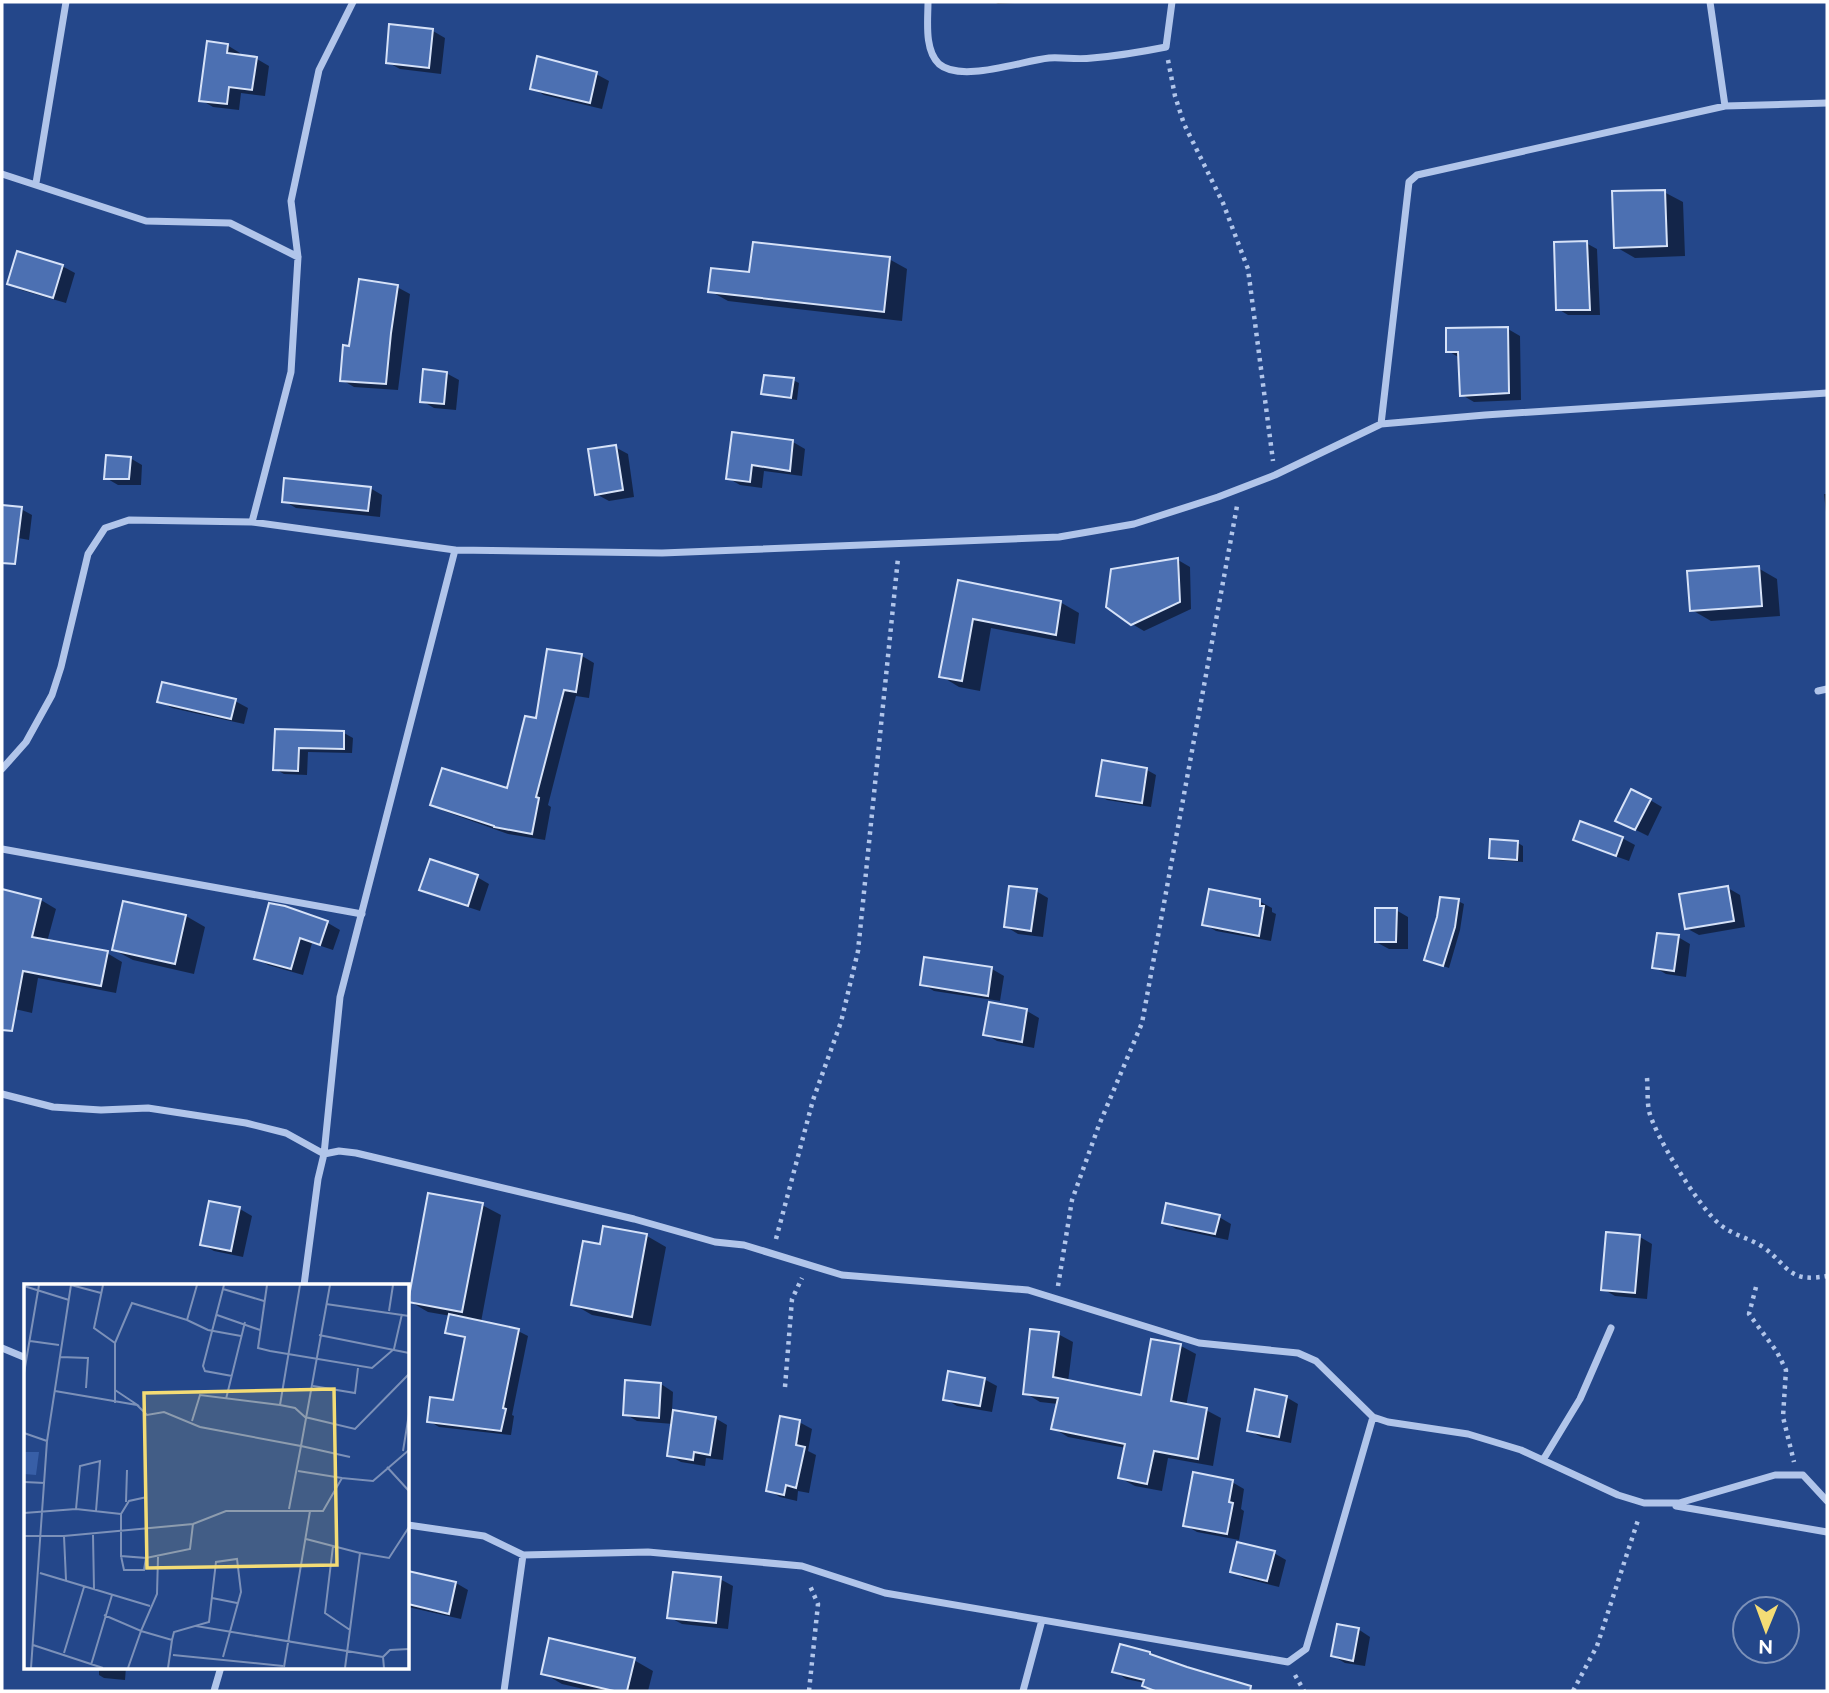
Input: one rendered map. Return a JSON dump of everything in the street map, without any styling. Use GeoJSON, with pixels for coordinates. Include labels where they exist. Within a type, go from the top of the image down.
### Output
{"type":"FeatureCollection","features":[{"type":"Feature","properties":{"kind":"street"},"geometry":{"type":"LineString","coordinates":[[36,184],[66,2]]}},
{"type":"Feature","properties":{"kind":"street"},"geometry":{"type":"LineString","coordinates":[[252,522],[291,372],[298,257],[291,201],[318,69],[353,2]]}},
{"type":"Feature","properties":{"kind":"street"},"geometry":{"type":"LineString","coordinates":[[928,2],[928,40],[937,62],[947,69],[959,71],[977,71],[1050,58],[1089,59],[1166,47],[1172,2]]}},
{"type":"Feature","properties":{"kind":"street"},"geometry":{"type":"LineString","coordinates":[[1710,2],[1726,106]]}},
{"type":"Feature","properties":{"kind":"street"},"geometry":{"type":"LineString","coordinates":[[1381,424],[1409,182],[1417,175],[1726,106],[1827,103]]}},
{"type":"Feature","properties":{"kind":"street"},"geometry":{"type":"LineString","coordinates":[[2,174],[146,222],[230,223],[298,257]]}},
{"type":"Feature","properties":{"kind":"street"},"geometry":{"type":"LineString","coordinates":[[2,769],[26,742],[51,695],[61,667],[88,554],[105,528],[129,520],[252,522],[455,550],[662,553],[1059,537],[1134,524],[1240,488],[1275,475],[1381,424],[1827,393]]}},
{"type":"Feature","properties":{"kind":"street"},"geometry":{"type":"LineString","coordinates":[[304,1284],[318,1179],[324,1154],[340,997],[455,550]]}},
{"type":"Feature","properties":{"kind":"street"},"geometry":{"type":"LineString","coordinates":[[1818,691],[1827,689]]}},
{"type":"Feature","properties":{"kind":"street"},"geometry":{"type":"LineString","coordinates":[[2,849],[362,914]]}},
{"type":"Feature","properties":{"kind":"street"},"geometry":{"type":"LineString","coordinates":[[2,1094],[53,1107],[100,1110],[148,1108],[246,1123],[286,1133],[324,1154],[339,1151],[356,1153],[634,1219],[715,1242],[744,1245],[842,1275],[1028,1290],[1199,1343],[1298,1353],[1316,1361],[1373,1416],[1388,1423],[1468,1434],[1521,1450],[1618,1495],[1644,1503],[1679,1503],[1775,1475],[1803,1475],[1827,1501]]}},
{"type":"Feature","properties":{"kind":"street"},"geometry":{"type":"LineString","coordinates":[[1543,1461],[1580,1399],[1611,1328]]}},
{"type":"Feature","properties":{"kind":"street"},"geometry":{"type":"LineString","coordinates":[[2,1348],[24,1357]]}},
{"type":"Feature","properties":{"kind":"street"},"geometry":{"type":"LineString","coordinates":[[410,1525],[484,1536],[523,1555],[648,1552],[802,1566],[885,1593],[1288,1662],[1306,1649],[1373,1416]]}},
{"type":"Feature","properties":{"kind":"street"},"geometry":{"type":"LineString","coordinates":[[1661,1503],[1827,1532]]}},
{"type":"Feature","properties":{"kind":"street"},"geometry":{"type":"LineString","coordinates":[[504,1691],[523,1555]]}},
{"type":"Feature","properties":{"kind":"street"},"geometry":{"type":"LineString","coordinates":[[1023,1691],[1042,1620]]}},
{"type":"Feature","properties":{"kind":"street"},"geometry":{"type":"LineString","coordinates":[[214,1691],[221,1668]]}},
{"type":"Feature","properties":{"kind":"path"},"geometry":{"type":"LineString","coordinates":[[1166,47],[1175,96],[1184,124],[1223,203],[1248,270],[1275,475]]}},
{"type":"Feature","properties":{"kind":"path"},"geometry":{"type":"LineString","coordinates":[[1056,1298],[1072,1200],[1099,1125],[1142,1023],[1240,488]]}},
{"type":"Feature","properties":{"kind":"path"},"geometry":{"type":"LineString","coordinates":[[773,1254],[813,1100],[841,1022],[858,951],[900,543]]}},
{"type":"Feature","properties":{"kind":"path"},"geometry":{"type":"LineString","coordinates":[[1647,1079],[1649,1112],[1667,1150],[1688,1185],[1715,1221],[1733,1234],[1761,1246],[1795,1276],[1827,1276]]}},
{"type":"Feature","properties":{"kind":"path"},"geometry":{"type":"LineString","coordinates":[[785,1387],[792,1298],[809,1264]]}},
{"type":"Feature","properties":{"kind":"path"},"geometry":{"type":"LineString","coordinates":[[1756,1287],[1749,1314],[1777,1352],[1786,1370],[1783,1417],[1793,1460],[1803,1475]]}},
{"type":"Feature","properties":{"kind":"path"},"geometry":{"type":"LineString","coordinates":[[1573,1691],[1597,1646],[1644,1503]]}},
{"type":"Feature","properties":{"kind":"path"},"geometry":{"type":"LineString","coordinates":[[802,1566],[818,1604],[809,1691]]}},
{"type":"Feature","properties":{"kind":"building"},"geometry":{"type":"Polygon","coordinates":[[[389,24],[433,29],[429,68],[386,63],[389,24]]]}},
{"type":"Feature","properties":{"kind":"building"},"geometry":{"type":"Polygon","coordinates":[[[207,41],[228,44],[227,53],[257,57],[252,90],[229,87],[227,104],[199,101],[207,41]]]}},
{"type":"Feature","properties":{"kind":"building"},"geometry":{"type":"Polygon","coordinates":[[[537,56],[597,72],[590,103],[530,89],[537,56]]]}},
{"type":"Feature","properties":{"kind":"building"},"geometry":{"type":"Polygon","coordinates":[[[1665,190],[1667,246],[1614,248],[1612,191],[1665,190]]]}},
{"type":"Feature","properties":{"kind":"building"},"geometry":{"type":"Polygon","coordinates":[[[1587,241],[1590,310],[1556,310],[1554,242],[1587,241]]]}},
{"type":"Feature","properties":{"kind":"building"},"geometry":{"type":"Polygon","coordinates":[[[753,242],[890,257],[884,312],[708,292],[711,268],[749,272],[753,242]]]}},
{"type":"Feature","properties":{"kind":"building"},"geometry":{"type":"Polygon","coordinates":[[[17,251],[63,265],[53,298],[7,284],[17,251]]]}},
{"type":"Feature","properties":{"kind":"building"},"geometry":{"type":"Polygon","coordinates":[[[359,279],[398,285],[386,384],[340,381],[343,345],[349,346],[359,279]]]}},
{"type":"Feature","properties":{"kind":"building"},"geometry":{"type":"Polygon","coordinates":[[[1508,327],[1509,393],[1460,396],[1458,352],[1446,352],[1446,328],[1508,327]]]}},
{"type":"Feature","properties":{"kind":"building"},"geometry":{"type":"Polygon","coordinates":[[[423,369],[447,372],[444,404],[420,402],[423,369]]]}},
{"type":"Feature","properties":{"kind":"building"},"geometry":{"type":"Polygon","coordinates":[[[764,375],[794,378],[791,398],[761,394],[764,375]]]}},
{"type":"Feature","properties":{"kind":"building"},"geometry":{"type":"Polygon","coordinates":[[[732,432],[793,440],[790,471],[752,465],[750,482],[726,479],[732,432]]]}},
{"type":"Feature","properties":{"kind":"building"},"geometry":{"type":"Polygon","coordinates":[[[616,445],[623,490],[595,495],[588,449],[616,445]]]}},
{"type":"Feature","properties":{"kind":"building"},"geometry":{"type":"Polygon","coordinates":[[[106,455],[131,457],[129,479],[104,479],[106,455]]]}},
{"type":"Feature","properties":{"kind":"building"},"geometry":{"type":"Polygon","coordinates":[[[284,478],[371,487],[368,511],[282,502],[284,478]]]}},
{"type":"Feature","properties":{"kind":"building"},"geometry":{"type":"Polygon","coordinates":[[[2,505],[22,507],[15,564],[2,563],[2,505]]]}},
{"type":"Feature","properties":{"kind":"building"},"geometry":{"type":"Polygon","coordinates":[[[1178,558],[1180,602],[1131,625],[1106,607],[1111,569],[1178,558]]]}},
{"type":"Feature","properties":{"kind":"building"},"geometry":{"type":"Polygon","coordinates":[[[1759,566],[1762,606],[1690,611],[1687,571],[1759,566]]]}},
{"type":"Feature","properties":{"kind":"building"},"geometry":{"type":"Polygon","coordinates":[[[958,580],[1061,601],[1056,635],[973,619],[962,681],[939,677],[958,580]]]}},
{"type":"Feature","properties":{"kind":"building"},"geometry":{"type":"Polygon","coordinates":[[[547,649],[582,654],[576,692],[564,690],[536,797],[539,798],[532,834],[494,827],[430,805],[442,768],[507,788],[525,716],[536,718],[547,649]]]}},
{"type":"Feature","properties":{"kind":"building"},"geometry":{"type":"Polygon","coordinates":[[[162,682],[236,699],[231,719],[157,702],[162,682]]]}},
{"type":"Feature","properties":{"kind":"building"},"geometry":{"type":"Polygon","coordinates":[[[275,729],[344,731],[344,749],[299,748],[298,771],[273,770],[275,729]]]}},
{"type":"Feature","properties":{"kind":"building"},"geometry":{"type":"Polygon","coordinates":[[[1102,760],[1147,768],[1142,803],[1096,796],[1102,760]]]}},
{"type":"Feature","properties":{"kind":"building"},"geometry":{"type":"Polygon","coordinates":[[[1631,789],[1651,799],[1635,830],[1615,821],[1631,789]]]}},
{"type":"Feature","properties":{"kind":"building"},"geometry":{"type":"Polygon","coordinates":[[[1580,821],[1623,837],[1616,856],[1573,840],[1580,821]]]}},
{"type":"Feature","properties":{"kind":"building"},"geometry":{"type":"Polygon","coordinates":[[[1490,839],[1518,841],[1517,860],[1489,858],[1490,839]]]}},
{"type":"Feature","properties":{"kind":"building"},"geometry":{"type":"Polygon","coordinates":[[[430,859],[478,875],[468,906],[419,890],[430,859]]]}},
{"type":"Feature","properties":{"kind":"building"},"geometry":{"type":"Polygon","coordinates":[[[1009,886],[1037,889],[1031,931],[1004,927],[1009,886]]]}},
{"type":"Feature","properties":{"kind":"building"},"geometry":{"type":"Polygon","coordinates":[[[1728,886],[1734,921],[1685,929],[1679,894],[1728,886]]]}},
{"type":"Feature","properties":{"kind":"building"},"geometry":{"type":"Polygon","coordinates":[[[2,889],[41,899],[32,937],[108,951],[101,986],[23,971],[12,1031],[2,1030],[2,889]]]}},
{"type":"Feature","properties":{"kind":"building"},"geometry":{"type":"Polygon","coordinates":[[[1209,889],[1260,899],[1260,906],[1264,906],[1259,936],[1202,925],[1209,889]]]}},
{"type":"Feature","properties":{"kind":"building"},"geometry":{"type":"Polygon","coordinates":[[[1440,897],[1459,899],[1455,927],[1443,966],[1424,960],[1440,897]]]}},
{"type":"Feature","properties":{"kind":"building"},"geometry":{"type":"Polygon","coordinates":[[[123,901],[186,915],[175,964],[112,950],[123,901]]]}},
{"type":"Feature","properties":{"kind":"building"},"geometry":{"type":"Polygon","coordinates":[[[269,903],[328,921],[320,945],[300,938],[291,969],[254,959],[269,903]]]}},
{"type":"Feature","properties":{"kind":"building"},"geometry":{"type":"Polygon","coordinates":[[[1375,908],[1397,908],[1396,942],[1375,942],[1375,908]]]}},
{"type":"Feature","properties":{"kind":"building"},"geometry":{"type":"Polygon","coordinates":[[[1657,933],[1679,935],[1674,971],[1652,968],[1657,933]]]}},
{"type":"Feature","properties":{"kind":"building"},"geometry":{"type":"Polygon","coordinates":[[[924,957],[992,967],[988,996],[920,985],[924,957]]]}},
{"type":"Feature","properties":{"kind":"building"},"geometry":{"type":"Polygon","coordinates":[[[989,1002],[1027,1009],[1022,1042],[983,1035],[989,1002]]]}},
{"type":"Feature","properties":{"kind":"building"},"geometry":{"type":"Polygon","coordinates":[[[428,1193],[483,1203],[462,1312],[410,1302],[428,1193]]]}},
{"type":"Feature","properties":{"kind":"building"},"geometry":{"type":"Polygon","coordinates":[[[209,1201],[240,1207],[231,1251],[200,1245],[209,1201]]]}},
{"type":"Feature","properties":{"kind":"building"},"geometry":{"type":"Polygon","coordinates":[[[1166,1203],[1220,1215],[1215,1234],[1162,1223],[1166,1203]]]}},
{"type":"Feature","properties":{"kind":"building"},"geometry":{"type":"Polygon","coordinates":[[[603,1226],[647,1234],[632,1317],[571,1305],[583,1241],[600,1244],[603,1226]]]}},
{"type":"Feature","properties":{"kind":"building"},"geometry":{"type":"Polygon","coordinates":[[[1606,1232],[1640,1235],[1635,1293],[1601,1290],[1606,1232]]]}},
{"type":"Feature","properties":{"kind":"building"},"geometry":{"type":"Polygon","coordinates":[[[449,1314],[519,1329],[501,1431],[427,1422],[430,1397],[453,1400],[465,1337],[445,1333],[449,1314]]]}},
{"type":"Feature","properties":{"kind":"building"},"geometry":{"type":"Polygon","coordinates":[[[1030,1329],[1059,1332],[1053,1377],[1141,1395],[1151,1339],[1181,1344],[1171,1401],[1207,1408],[1198,1459],[1154,1451],[1147,1484],[1118,1478],[1125,1444],[1051,1429],[1058,1398],[1023,1394],[1030,1329]]]}},
{"type":"Feature","properties":{"kind":"building"},"geometry":{"type":"Polygon","coordinates":[[[948,1371],[985,1378],[980,1406],[943,1400],[948,1371]]]}},
{"type":"Feature","properties":{"kind":"building"},"geometry":{"type":"Polygon","coordinates":[[[625,1380],[661,1383],[659,1418],[623,1415],[625,1380]]]}},
{"type":"Feature","properties":{"kind":"building"},"geometry":{"type":"Polygon","coordinates":[[[1255,1389],[1287,1396],[1279,1437],[1247,1431],[1255,1389]]]}},
{"type":"Feature","properties":{"kind":"building"},"geometry":{"type":"Polygon","coordinates":[[[673,1410],[716,1417],[710,1455],[694,1452],[693,1460],[667,1456],[673,1410]]]}},
{"type":"Feature","properties":{"kind":"building"},"geometry":{"type":"Polygon","coordinates":[[[780,1416],[800,1420],[796,1445],[805,1447],[796,1488],[786,1485],[784,1495],[766,1491],[780,1416]]]}},
{"type":"Feature","properties":{"kind":"building"},"geometry":{"type":"Polygon","coordinates":[[[1193,1472],[1233,1480],[1229,1502],[1233,1503],[1227,1534],[1183,1526],[1193,1472]]]}},
{"type":"Feature","properties":{"kind":"building"},"geometry":{"type":"Polygon","coordinates":[[[1237,1542],[1275,1551],[1267,1581],[1230,1572],[1237,1542]]]}},
{"type":"Feature","properties":{"kind":"building"},"geometry":{"type":"Polygon","coordinates":[[[410,1571],[456,1582],[449,1614],[410,1604],[410,1571]]]}},
{"type":"Feature","properties":{"kind":"building"},"geometry":{"type":"Polygon","coordinates":[[[673,1572],[721,1577],[716,1623],[667,1618],[673,1572]]]}},
{"type":"Feature","properties":{"kind":"building"},"geometry":{"type":"Polygon","coordinates":[[[1337,1624],[1359,1628],[1353,1661],[1331,1656],[1337,1624]]]}},
{"type":"Feature","properties":{"kind":"building"},"geometry":{"type":"Polygon","coordinates":[[[549,1638],[635,1658],[627,1691],[614,1691],[541,1674],[549,1638]]]}},
{"type":"Feature","properties":{"kind":"building"},"geometry":{"type":"Polygon","coordinates":[[[1120,1644],[1251,1686],[1250,1691],[1155,1691],[1142,1686],[1144,1680],[1112,1672],[1120,1644]]]}}]}
